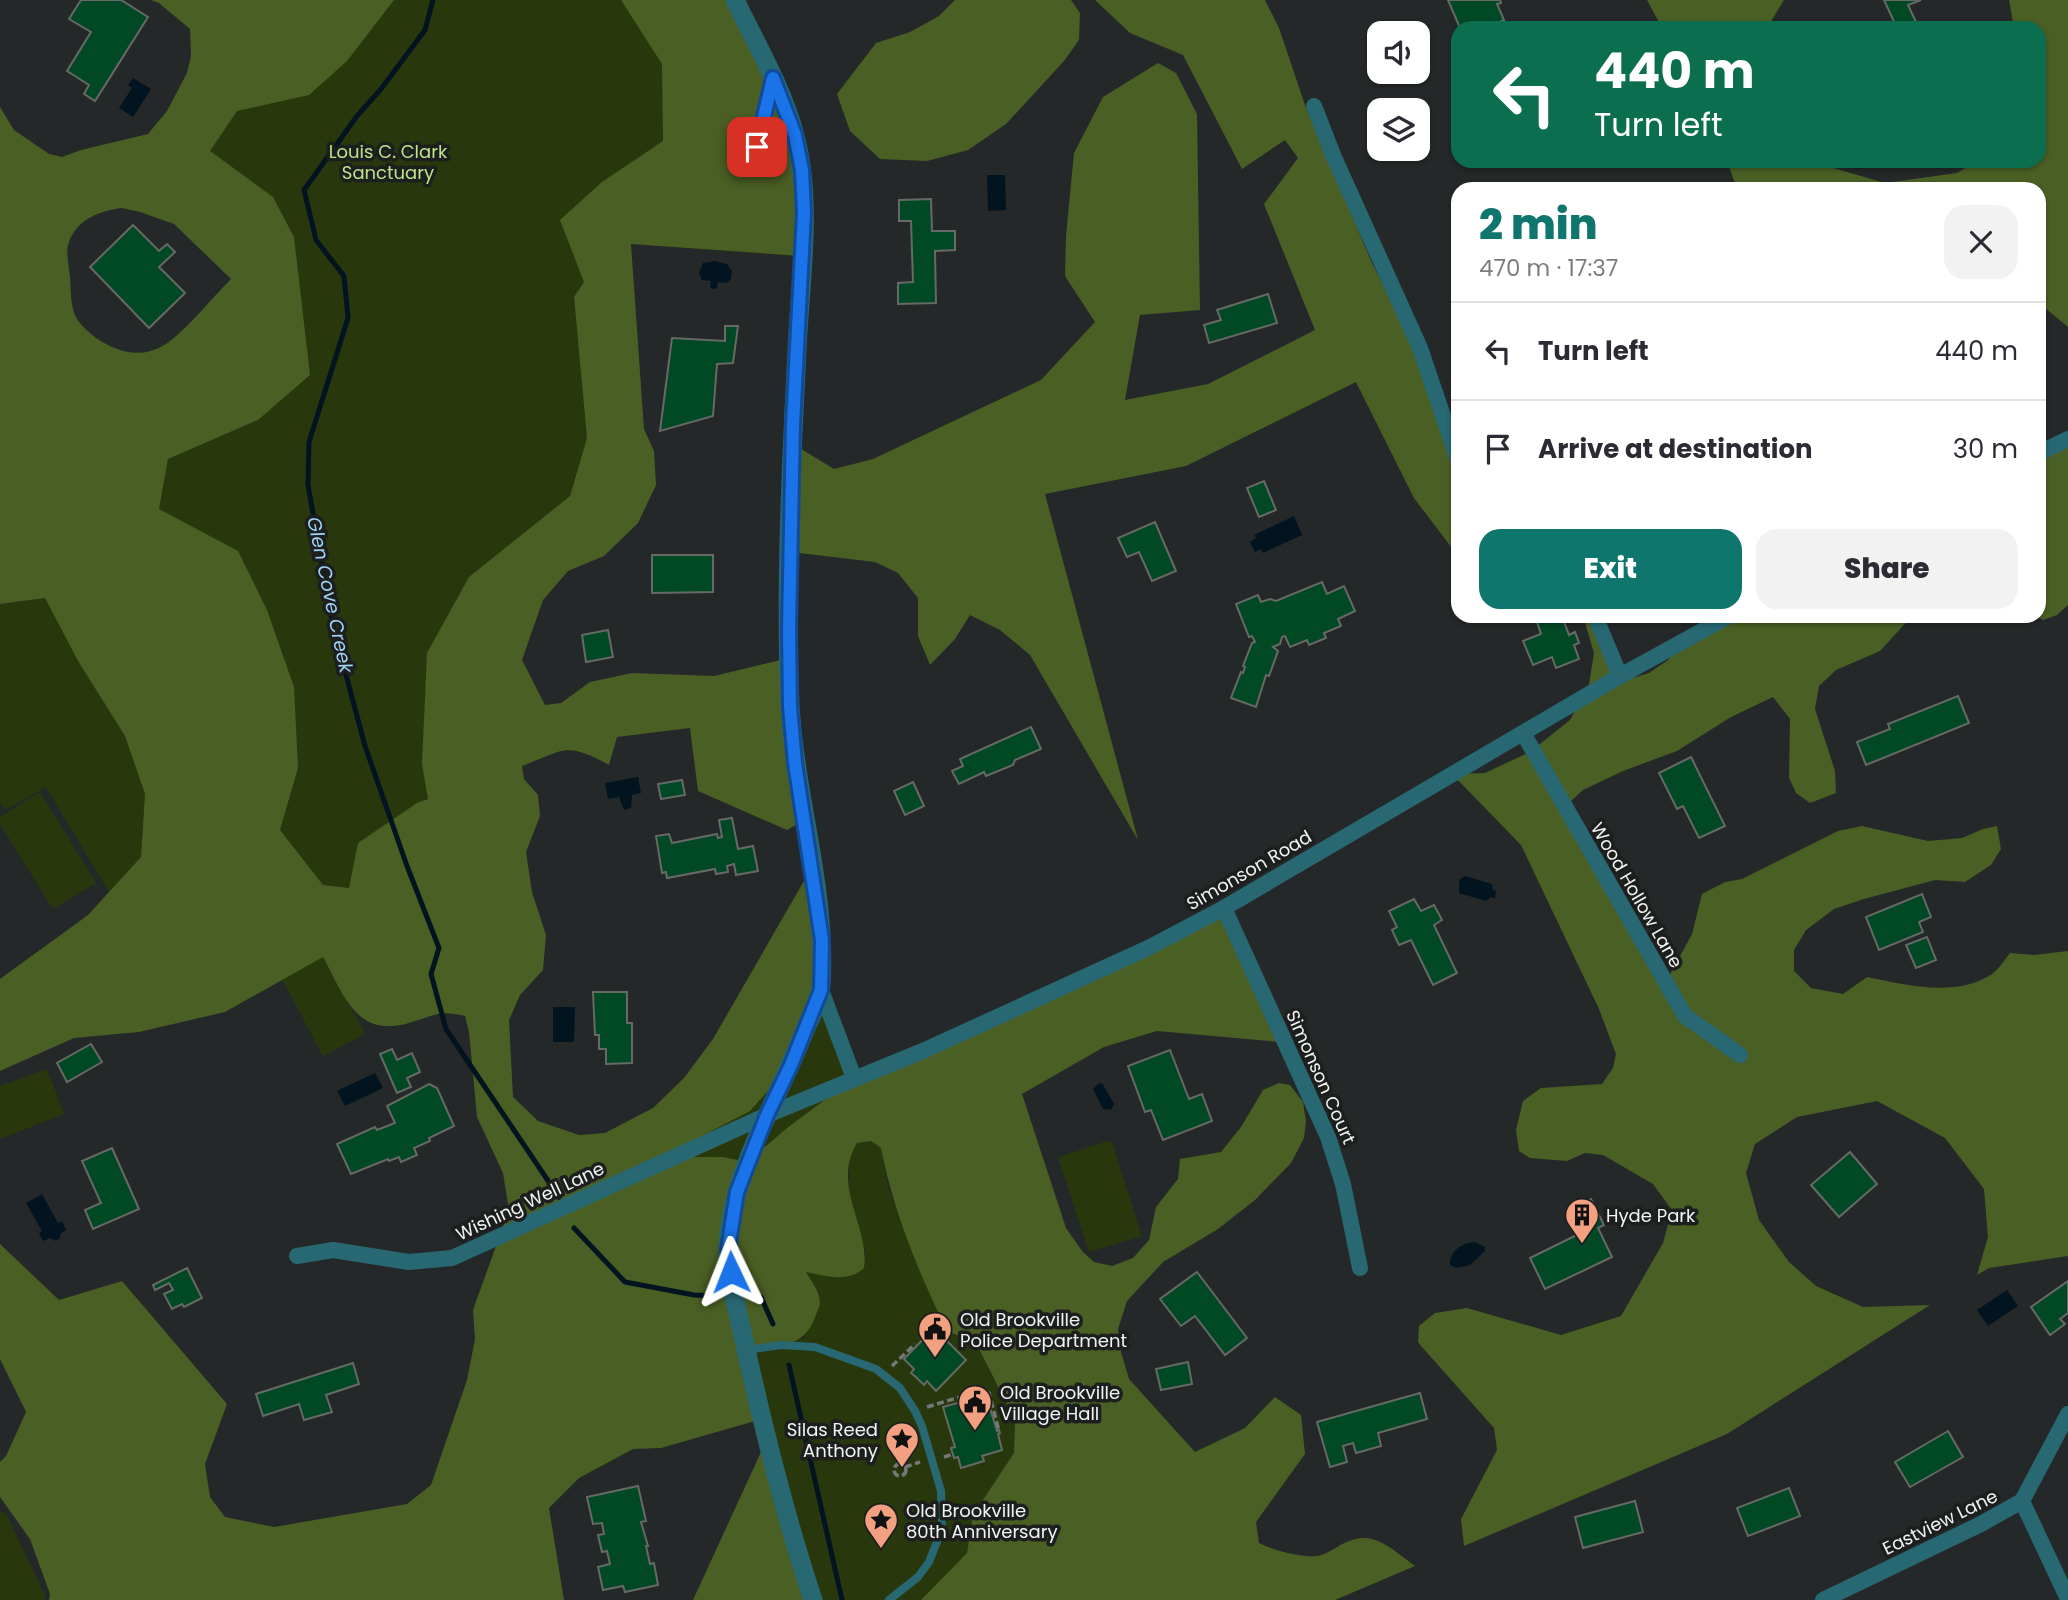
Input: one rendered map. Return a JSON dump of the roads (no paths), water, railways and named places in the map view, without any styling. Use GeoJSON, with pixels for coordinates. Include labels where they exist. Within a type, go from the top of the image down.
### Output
{"type":"FeatureCollection","features":[{"type":"Feature","properties":{"kind":"street"},"geometry":{"type":"LineString","coordinates":[[735,0],[773,78],[795,135],[802,170],[803,202],[793,424],[790,694],[795,763],[822,940],[821,990],[737,1192],[728,1249],[734,1294],[760,1412],[792,1536],[813,1600]]}},
{"type":"Feature","properties":{"kind":"street"},"geometry":{"type":"LineString","coordinates":[[1314,106],[1333,155],[1420,348],[1451,439]]}},
{"type":"Feature","properties":{"kind":"street"},"geometry":{"type":"LineString","coordinates":[[2046,450],[2068,439]]}},
{"type":"Feature","properties":{"kind":"street"},"geometry":{"type":"LineString","coordinates":[[1598,623],[1620,676]]}},
{"type":"Feature","properties":{"kind":"street","name":"Simonson Road"},"geometry":{"type":"LineString","coordinates":[[767,1115],[925,1050],[1148,948],[1224,908],[1620,676],[1716,623]]}},
{"type":"Feature","properties":{"kind":"street","name":"Wood Hollow Lane"},"geometry":{"type":"LineString","coordinates":[[1523,733],[1685,1016],[1740,1055]]}},
{"type":"Feature","properties":{"kind":"street","name":"Simonson Court"},"geometry":{"type":"LineString","coordinates":[[1224,908],[1328,1136],[1343,1184],[1360,1268]]}},
{"type":"Feature","properties":{"kind":"street"},"geometry":{"type":"LineString","coordinates":[[821,990],[854,1078]]}},
{"type":"Feature","properties":{"kind":"street","name":"Wishing Well Lane"},"geometry":{"type":"LineString","coordinates":[[297,1256],[333,1250],[409,1262],[452,1258],[767,1115]]}},
{"type":"Feature","properties":{"kind":"street","name":"Eastview Lane"},"geometry":{"type":"LineString","coordinates":[[1823,1600],[2022,1502],[2068,1414]]}},
{"type":"Feature","properties":{"kind":"street"},"geometry":{"type":"LineString","coordinates":[[2022,1502],[2068,1599]]}},
{"type":"Feature","properties":{"kind":"lane"},"geometry":{"type":"LineString","coordinates":[[757,147],[773,78]]}},
{"type":"Feature","properties":{"kind":"lane"},"geometry":{"type":"LineString","coordinates":[[746,1350],[781,1345],[815,1348],[876,1369],[900,1388],[915,1411],[941,1491],[942,1529],[929,1562],[918,1577],[889,1600]]}},
{"type":"Feature","properties":{"kind":"water"},"geometry":{"type":"Polygon","coordinates":[[[133,78],[151,89],[133,117],[119,108],[132,88],[128,85],[133,78]]]}},
{"type":"Feature","properties":{"kind":"water"},"geometry":{"type":"Polygon","coordinates":[[[987,175],[1005,175],[1006,210],[988,211],[987,175]]]}},
{"type":"Feature","properties":{"kind":"water"},"geometry":{"type":"Polygon","coordinates":[[[715,261],[727,264],[732,271],[731,279],[727,283],[718,282],[717,288],[713,289],[710,287],[711,281],[702,280],[699,273],[703,263],[715,261]]]}},
{"type":"Feature","properties":{"kind":"water"},"geometry":{"type":"Polygon","coordinates":[[[1294,516],[1302,535],[1263,553],[1261,549],[1255,552],[1250,542],[1256,538],[1254,535],[1294,516]]]}},
{"type":"Feature","properties":{"kind":"water"},"geometry":{"type":"Polygon","coordinates":[[[638,777],[641,793],[632,795],[631,808],[624,810],[619,797],[608,799],[605,783],[638,777]]]}},
{"type":"Feature","properties":{"kind":"water"},"geometry":{"type":"Polygon","coordinates":[[[1465,876],[1492,884],[1493,890],[1496,891],[1495,898],[1491,897],[1486,901],[1459,893],[1459,880],[1465,876]]]}},
{"type":"Feature","properties":{"kind":"water"},"geometry":{"type":"Polygon","coordinates":[[[553,1007],[575,1007],[574,1042],[553,1042],[553,1007]]]}},
{"type":"Feature","properties":{"kind":"water"},"geometry":{"type":"Polygon","coordinates":[[[375,1073],[383,1088],[345,1106],[337,1091],[375,1073]]]}},
{"type":"Feature","properties":{"kind":"water"},"geometry":{"type":"Polygon","coordinates":[[[1102,1083],[1114,1104],[1111,1110],[1103,1109],[1093,1089],[1102,1083]]]}},
{"type":"Feature","properties":{"kind":"water"},"geometry":{"type":"Polygon","coordinates":[[[42,1194],[58,1223],[62,1221],[66,1230],[56,1241],[50,1238],[43,1241],[39,1233],[42,1231],[26,1203],[42,1194]]]}},
{"type":"Feature","properties":{"kind":"water"},"geometry":{"type":"Polygon","coordinates":[[[1475,1242],[1485,1247],[1485,1251],[1470,1265],[1457,1268],[1450,1265],[1457,1249],[1475,1242]]]}},
{"type":"Feature","properties":{"kind":"water"},"geometry":{"type":"Polygon","coordinates":[[[2007,1290],[2018,1306],[1988,1326],[1977,1310],[2007,1290]]]}},
{"type":"Feature","properties":{"kind":"waterway","name":"Glen Cove Creek"},"geometry":{"type":"LineString","coordinates":[[433,0],[425,30],[357,116],[304,190],[316,240],[344,276],[348,318],[309,442],[308,485],[333,626],[365,746],[439,948],[431,974],[446,1029],[559,1197]]}},
{"type":"Feature","properties":{"kind":"waterway","name":"Glen Cove Creek"},"geometry":{"type":"LineString","coordinates":[[574,1228],[625,1282],[694,1295],[718,1296]]}},
{"type":"Feature","properties":{"kind":"waterway","name":"Glen Cove Creek"},"geometry":{"type":"LineString","coordinates":[[752,1297],[761,1297],[773,1324]]}},
{"type":"Feature","properties":{"kind":"waterway","name":"Glen Cove Creek"},"geometry":{"type":"LineString","coordinates":[[789,1365],[842,1600]]}},
{"type":"Feature","properties":{"kind":"place","name":"Hyde Park"},"geometry":{"type":"Point","coordinates":[1582,1245]}},
{"type":"Feature","properties":{"kind":"place","name":"Old Brookville Police Department"},"geometry":{"type":"Point","coordinates":[935,1359]}},
{"type":"Feature","properties":{"kind":"place","name":"Old Brookville Village Hall"},"geometry":{"type":"Point","coordinates":[975,1432]}},
{"type":"Feature","properties":{"kind":"place","name":"Silas Reed Anthony"},"geometry":{"type":"Point","coordinates":[902,1469]}},
{"type":"Feature","properties":{"kind":"place","name":"Old Brookville 80th Anniversary"},"geometry":{"type":"Point","coordinates":[881,1550]}},
{"type":"Feature","properties":{"kind":"park label","name":"Louis C. Clark Sanctuary"},"geometry":{"type":"Point","coordinates":[388,161]}}]}
